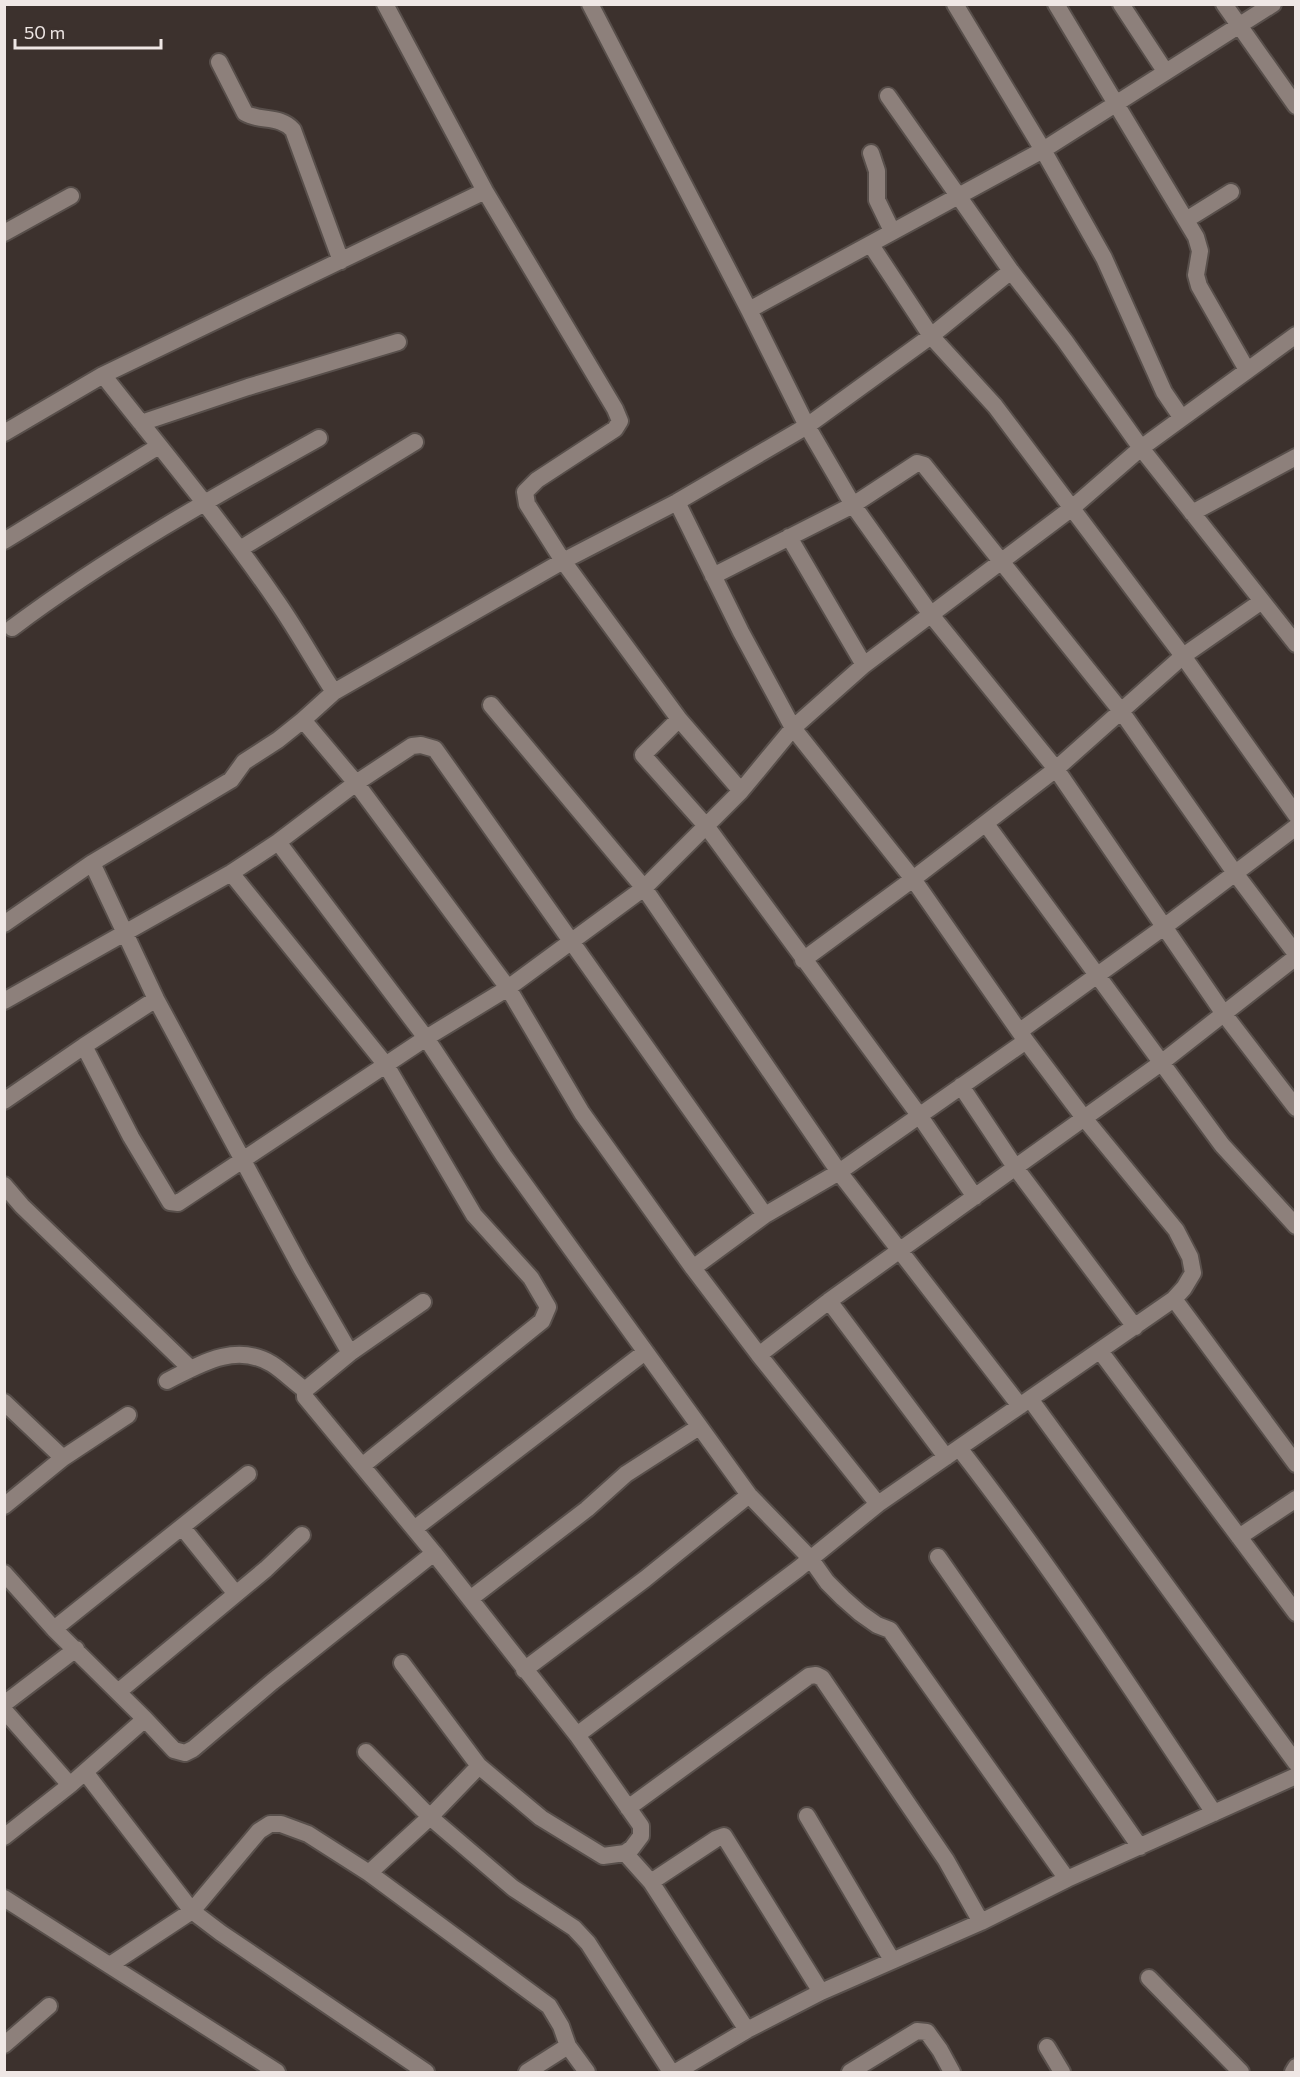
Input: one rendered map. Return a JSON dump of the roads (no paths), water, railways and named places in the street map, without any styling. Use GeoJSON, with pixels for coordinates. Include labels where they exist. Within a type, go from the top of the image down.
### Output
{"type":"FeatureCollection","features":[{"type":"Feature","properties":{"kind":"street"},"geometry":{"type":"LineString","coordinates":[[385,4],[485,191],[620,421],[615,429],[537,480],[525,492],[526,504],[563,561],[679,719],[741,791]]}},
{"type":"Feature","properties":{"kind":"street"},"geometry":{"type":"LineString","coordinates":[[954,4],[1043,150],[1104,258],[1164,392],[1181,417]]}},
{"type":"Feature","properties":{"kind":"street"},"geometry":{"type":"LineString","coordinates":[[1056,4],[1196,237],[1200,251],[1196,275],[1199,286],[1247,370]]}},
{"type":"Feature","properties":{"kind":"street"},"geometry":{"type":"LineString","coordinates":[[1121,4],[1166,71]]}},
{"type":"Feature","properties":{"kind":"street"},"geometry":{"type":"LineString","coordinates":[[1224,4],[1296,106]]}},
{"type":"Feature","properties":{"kind":"street"},"geometry":{"type":"LineString","coordinates":[[749,310],[1043,150],[1273,4]]}},
{"type":"Feature","properties":{"kind":"street"},"geometry":{"type":"LineString","coordinates":[[597,7],[807,426],[853,505],[932,616],[1056,769],[1224,1014],[1296,1108]]}},
{"type":"Feature","properties":{"kind":"street"},"geometry":{"type":"LineString","coordinates":[[219,62],[245,113],[287,123],[293,130],[341,261]]}},
{"type":"Feature","properties":{"kind":"street"},"geometry":{"type":"LineString","coordinates":[[888,96],[1011,271],[1065,341],[1141,448],[1296,644]]}},
{"type":"Feature","properties":{"kind":"street"},"geometry":{"type":"LineString","coordinates":[[871,153],[877,171],[877,200],[892,231]]}},
{"type":"Feature","properties":{"kind":"street"},"geometry":{"type":"LineString","coordinates":[[4,433],[103,375],[485,191]]}},
{"type":"Feature","properties":{"kind":"street"},"geometry":{"type":"LineString","coordinates":[[1186,220],[1231,192]]}},
{"type":"Feature","properties":{"kind":"street"},"geometry":{"type":"LineString","coordinates":[[4,232],[71,196]]}},
{"type":"Feature","properties":{"kind":"street"},"geometry":{"type":"LineString","coordinates":[[870,245],[931,336],[995,406],[1183,656],[1296,815]]}},
{"type":"Feature","properties":{"kind":"street"},"geometry":{"type":"LineString","coordinates":[[4,924],[93,863],[231,780],[244,762],[278,740],[333,692],[563,561],[677,502],[807,426],[931,336],[1011,271]]}},
{"type":"Feature","properties":{"kind":"street"},"geometry":{"type":"LineString","coordinates":[[84,1046],[131,1137],[170,1202],[178,1203],[426,1038],[508,988],[644,888],[741,791],[793,728],[864,665],[932,616],[1072,508],[1141,448],[1181,417],[1296,335]]}},
{"type":"Feature","properties":{"kind":"street"},"geometry":{"type":"LineString","coordinates":[[141,423],[248,387],[398,342]]}},
{"type":"Feature","properties":{"kind":"street"},"geometry":{"type":"LineString","coordinates":[[103,375],[240,549],[279,604],[333,692]]}},
{"type":"Feature","properties":{"kind":"street"},"geometry":{"type":"LineString","coordinates":[[12,628],[205,502],[319,438]]}},
{"type":"Feature","properties":{"kind":"street"},"geometry":{"type":"LineString","coordinates":[[240,549],[415,442]]}},
{"type":"Feature","properties":{"kind":"street"},"geometry":{"type":"LineString","coordinates":[[4,541],[159,446]]}},
{"type":"Feature","properties":{"kind":"street"},"geometry":{"type":"LineString","coordinates":[[1192,513],[1296,458]]}},
{"type":"Feature","properties":{"kind":"street"},"geometry":{"type":"LineString","coordinates":[[713,576],[853,505],[917,463],[924,465],[1120,711],[1296,955],[1161,1063],[829,1301],[759,1355]]}},
{"type":"Feature","properties":{"kind":"street"},"geometry":{"type":"LineString","coordinates":[[577,1736],[878,1504],[1173,1299],[1184,1288],[1193,1273],[1190,1257],[1176,1230],[1084,1118],[1023,1036],[913,879],[793,728],[677,502]]}},
{"type":"Feature","properties":{"kind":"street"},"geometry":{"type":"LineString","coordinates":[[789,537],[864,665]]}},
{"type":"Feature","properties":{"kind":"street"},"geometry":{"type":"LineString","coordinates":[[803,960],[986,824],[1056,769],[1183,656],[1262,601]]}},
{"type":"Feature","properties":{"kind":"street"},"geometry":{"type":"LineString","coordinates":[[491,705],[644,888],[839,1172],[1025,1402],[1296,1763]]}},
{"type":"Feature","properties":{"kind":"street"},"geometry":{"type":"LineString","coordinates":[[679,719],[643,755],[707,826],[803,960],[919,1115],[975,1197]]}},
{"type":"Feature","properties":{"kind":"street"},"geometry":{"type":"LineString","coordinates":[[303,720],[356,783],[508,988],[582,1113],[693,1268],[878,1504]]}},
{"type":"Feature","properties":{"kind":"street"},"geometry":{"type":"LineString","coordinates":[[4,1000],[231,873],[278,842],[356,783],[412,746],[421,745],[435,749],[765,1215]]}},
{"type":"Feature","properties":{"kind":"street"},"geometry":{"type":"LineString","coordinates":[[986,824],[1222,1145],[1296,1226]]}},
{"type":"Feature","properties":{"kind":"street"},"geometry":{"type":"LineString","coordinates":[[693,1268],[765,1215],[839,1172],[961,1086],[1098,975],[1296,827]]}},
{"type":"Feature","properties":{"kind":"street"},"geometry":{"type":"LineString","coordinates":[[278,842],[426,1038],[504,1156],[749,1495],[810,1558],[827,1582],[860,1613],[877,1625],[890,1630],[1067,1879]]}},
{"type":"Feature","properties":{"kind":"street"},"geometry":{"type":"LineString","coordinates":[[93,863],[156,999],[350,1353]]}},
{"type":"Feature","properties":{"kind":"street"},"geometry":{"type":"LineString","coordinates":[[231,873],[386,1065],[474,1215],[531,1278],[548,1307],[542,1321],[362,1466]]}},
{"type":"Feature","properties":{"kind":"street"},"geometry":{"type":"LineString","coordinates":[[4,1101],[156,999]]}},
{"type":"Feature","properties":{"kind":"street"},"geometry":{"type":"LineString","coordinates":[[961,1086],[1015,1167],[1135,1327]]}},
{"type":"Feature","properties":{"kind":"street"},"geometry":{"type":"LineString","coordinates":[[4,1185],[22,1206],[191,1369]]}},
{"type":"Feature","properties":{"kind":"street"},"geometry":{"type":"LineString","coordinates":[[1173,1299],[1296,1464]]}},
{"type":"Feature","properties":{"kind":"street"},"geometry":{"type":"LineString","coordinates":[[829,1301],[952,1453],[1006,1508],[1114,1661],[1214,1813]]}},
{"type":"Feature","properties":{"kind":"street"},"geometry":{"type":"LineString","coordinates":[[304,1390],[350,1353],[423,1302]]}},
{"type":"Feature","properties":{"kind":"street"},"geometry":{"type":"LineString","coordinates":[[1100,1351],[1295,1611]]}},
{"type":"Feature","properties":{"kind":"street"},"geometry":{"type":"LineString","coordinates":[[414,1530],[645,1352]]}},
{"type":"Feature","properties":{"kind":"street"},"geometry":{"type":"LineString","coordinates":[[167,1381],[231,1354],[244,1354],[270,1363],[304,1390],[305,1397],[434,1553],[577,1736],[641,1826],[641,1836],[632,1848],[625,1853],[603,1856],[541,1818],[479,1766],[402,1663]]}},
{"type":"Feature","properties":{"kind":"street"},"geometry":{"type":"LineString","coordinates":[[4,1402],[63,1458]]}},
{"type":"Feature","properties":{"kind":"street"},"geometry":{"type":"LineString","coordinates":[[4,1506],[63,1458],[128,1415]]}},
{"type":"Feature","properties":{"kind":"street"},"geometry":{"type":"LineString","coordinates":[[470,1599],[587,1509],[626,1474],[699,1427]]}},
{"type":"Feature","properties":{"kind":"street"},"geometry":{"type":"LineString","coordinates":[[54,1629],[248,1474]]}},
{"type":"Feature","properties":{"kind":"street"},"geometry":{"type":"LineString","coordinates":[[524,1670],[645,1580],[749,1495]]}},
{"type":"Feature","properties":{"kind":"street"},"geometry":{"type":"LineString","coordinates":[[1239,1537],[1296,1499]]}},
{"type":"Feature","properties":{"kind":"street"},"geometry":{"type":"LineString","coordinates":[[182,1527],[236,1594]]}},
{"type":"Feature","properties":{"kind":"street"},"geometry":{"type":"LineString","coordinates":[[118,1692],[266,1569],[302,1535]]}},
{"type":"Feature","properties":{"kind":"street"},"geometry":{"type":"LineString","coordinates":[[4,1573],[54,1629],[174,1750],[185,1753],[193,1749],[272,1682],[434,1553]]}},
{"type":"Feature","properties":{"kind":"street"},"geometry":{"type":"LineString","coordinates":[[938,1557],[1140,1847]]}},
{"type":"Feature","properties":{"kind":"street"},"geometry":{"type":"LineString","coordinates":[[4,1704],[76,1650]]}},
{"type":"Feature","properties":{"kind":"street"},"geometry":{"type":"LineString","coordinates":[[628,1808],[809,1676],[816,1675],[822,1678],[946,1860],[981,1922]]}},
{"type":"Feature","properties":{"kind":"street"},"geometry":{"type":"LineString","coordinates":[[4,1710],[70,1785]]}},
{"type":"Feature","properties":{"kind":"street"},"geometry":{"type":"LineString","coordinates":[[4,1837],[70,1785],[145,1719]]}},
{"type":"Feature","properties":{"kind":"street"},"geometry":{"type":"LineString","coordinates":[[366,1752],[430,1817],[513,1888],[574,1928],[588,1943],[671,2073]]}},
{"type":"Feature","properties":{"kind":"street"},"geometry":{"type":"LineString","coordinates":[[369,1872],[430,1817],[479,1766]]}},
{"type":"Feature","properties":{"kind":"street"},"geometry":{"type":"LineString","coordinates":[[85,1772],[192,1911],[426,2073]]}},
{"type":"Feature","properties":{"kind":"street"},"geometry":{"type":"LineString","coordinates":[[676,2073],[747,2030],[821,1992],[981,1922],[1067,1879],[1296,1776]]}},
{"type":"Feature","properties":{"kind":"street"},"geometry":{"type":"LineString","coordinates":[[807,1816],[892,1960]]}},
{"type":"Feature","properties":{"kind":"street"},"geometry":{"type":"LineString","coordinates":[[110,1965],[192,1911],[259,1831],[270,1824],[281,1824],[308,1834],[369,1872],[549,2006],[561,2026],[568,2046],[587,2073]]}},
{"type":"Feature","properties":{"kind":"street"},"geometry":{"type":"LineString","coordinates":[[651,1882],[724,1836],[821,1992]]}},
{"type":"Feature","properties":{"kind":"street"},"geometry":{"type":"LineString","coordinates":[[625,1853],[651,1882],[747,2030]]}},
{"type":"Feature","properties":{"kind":"street"},"geometry":{"type":"LineString","coordinates":[[4,1898],[277,2073]]}},
{"type":"Feature","properties":{"kind":"street"},"geometry":{"type":"LineString","coordinates":[[1149,1978],[1241,2073]]}},
{"type":"Feature","properties":{"kind":"street"},"geometry":{"type":"LineString","coordinates":[[4,2045],[49,2006]]}},
{"type":"Feature","properties":{"kind":"street"},"geometry":{"type":"LineString","coordinates":[[850,2073],[917,2031],[927,2032],[952,2073]]}},
{"type":"Feature","properties":{"kind":"street"},"geometry":{"type":"LineString","coordinates":[[527,2073],[568,2046]]}},
{"type":"Feature","properties":{"kind":"street"},"geometry":{"type":"LineString","coordinates":[[1047,2047],[1062,2073]]}},
{"type":"Feature","properties":{"kind":"street"},"geometry":{"type":"LineString","coordinates":[[1293,2073],[1296,2067]]}}]}
